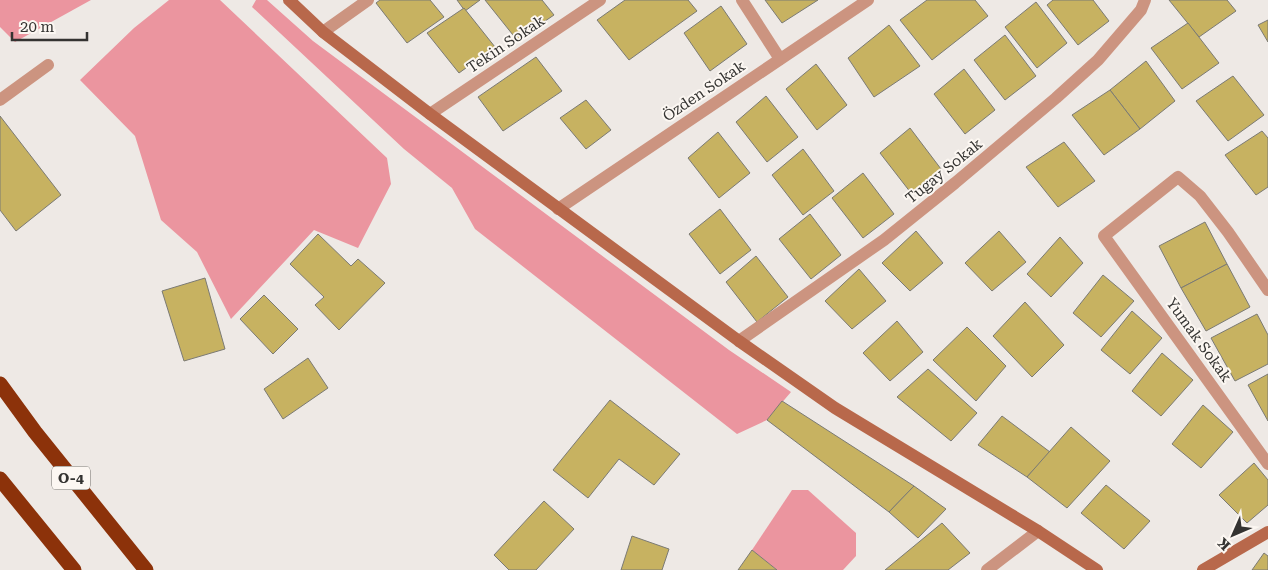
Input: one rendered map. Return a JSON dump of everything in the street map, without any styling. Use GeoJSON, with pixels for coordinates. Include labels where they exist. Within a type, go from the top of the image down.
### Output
{"type":"FeatureCollection","features":[{"type":"Feature","properties":{"kind":"highway","name":"O-4"},"geometry":{"type":"LineString","coordinates":[[0,384],[34,432],[146,570]]}},
{"type":"Feature","properties":{"kind":"highway"},"geometry":{"type":"LineString","coordinates":[[0,479],[74,570]]}},
{"type":"Feature","properties":{"kind":"street"},"geometry":{"type":"LineString","coordinates":[[289,0],[322,32],[430,114],[739,341],[835,408],[1038,531],[1097,570]]}},
{"type":"Feature","properties":{"kind":"street"},"geometry":{"type":"LineString","coordinates":[[322,32],[368,0]]}},
{"type":"Feature","properties":{"kind":"street","name":"Tekin Sokak"},"geometry":{"type":"LineString","coordinates":[[430,114],[600,0]]}},
{"type":"Feature","properties":{"kind":"street"},"geometry":{"type":"LineString","coordinates":[[742,0],[780,59]]}},
{"type":"Feature","properties":{"kind":"street","name":"Özden Sokak"},"geometry":{"type":"LineString","coordinates":[[558,209],[868,0]]}},
{"type":"Feature","properties":{"kind":"street","name":"Tugay Sokak"},"geometry":{"type":"LineString","coordinates":[[739,341],[884,240],[955,184],[1098,60],[1140,3]]}},
{"type":"Feature","properties":{"kind":"street"},"geometry":{"type":"LineString","coordinates":[[0,100],[48,65]]}},
{"type":"Feature","properties":{"kind":"street","name":"Yumak Sokak"},"geometry":{"type":"LineString","coordinates":[[1268,290],[1228,232],[1205,203],[1178,177],[1104,236],[1268,464]]}},
{"type":"Feature","properties":{"kind":"street"},"geometry":{"type":"LineString","coordinates":[[986,570],[1038,531]]}},
{"type":"Feature","properties":{"kind":"street"},"geometry":{"type":"LineString","coordinates":[[1203,570],[1268,532]]}},
{"type":"Feature","properties":{"kind":"shaded area"},"geometry":{"type":"Polygon","coordinates":[[[0,0],[91,0],[15,42],[0,27],[0,0]]]}},
{"type":"Feature","properties":{"kind":"shaded area"},"geometry":{"type":"Polygon","coordinates":[[[169,0],[220,0],[387,158],[391,184],[358,248],[314,230],[231,319],[197,252],[161,220],[135,136],[80,80],[134,28],[169,0]]]}},
{"type":"Feature","properties":{"kind":"shaded area"},"geometry":{"type":"Polygon","coordinates":[[[256,0],[267,0],[313,41],[729,350],[791,392],[767,420],[737,434],[475,229],[452,188],[404,149],[252,7],[256,0]]]}},
{"type":"Feature","properties":{"kind":"shaded area"},"geometry":{"type":"Polygon","coordinates":[[[792,490],[808,490],[856,533],[856,556],[843,570],[777,570],[752,550],[792,490]]]}},
{"type":"Feature","properties":{"kind":"building"},"geometry":{"type":"Polygon","coordinates":[[[380,0],[430,0],[444,17],[407,43],[376,3],[380,0]]]}},
{"type":"Feature","properties":{"kind":"building"},"geometry":{"type":"Polygon","coordinates":[[[457,0],[480,0],[465,11],[457,0]]]}},
{"type":"Feature","properties":{"kind":"building"},"geometry":{"type":"Polygon","coordinates":[[[485,0],[542,0],[554,15],[517,40],[485,0]]]}},
{"type":"Feature","properties":{"kind":"building"},"geometry":{"type":"Polygon","coordinates":[[[625,0],[688,0],[697,11],[629,60],[597,20],[625,0]]]}},
{"type":"Feature","properties":{"kind":"building"},"geometry":{"type":"Polygon","coordinates":[[[765,0],[818,0],[782,23],[765,0]]]}},
{"type":"Feature","properties":{"kind":"building"},"geometry":{"type":"Polygon","coordinates":[[[927,0],[975,0],[988,16],[932,60],[900,20],[927,0]]]}},
{"type":"Feature","properties":{"kind":"building"},"geometry":{"type":"Polygon","coordinates":[[[1053,0],[1093,0],[1109,21],[1078,45],[1047,5],[1053,0]]]}},
{"type":"Feature","properties":{"kind":"building"},"geometry":{"type":"Polygon","coordinates":[[[1169,0],[1227,0],[1236,11],[1199,37],[1169,0]]]}},
{"type":"Feature","properties":{"kind":"building"},"geometry":{"type":"Polygon","coordinates":[[[1036,2],[1067,43],[1037,68],[1005,27],[1036,2]]]}},
{"type":"Feature","properties":{"kind":"building"},"geometry":{"type":"Polygon","coordinates":[[[721,6],[747,44],[710,71],[684,33],[721,6]]]}},
{"type":"Feature","properties":{"kind":"building"},"geometry":{"type":"Polygon","coordinates":[[[464,8],[495,47],[459,73],[427,33],[464,8]]]}},
{"type":"Feature","properties":{"kind":"building"},"geometry":{"type":"Polygon","coordinates":[[[1268,20],[1268,42],[1258,25],[1268,20]]]}},
{"type":"Feature","properties":{"kind":"building"},"geometry":{"type":"Polygon","coordinates":[[[1188,23],[1219,63],[1182,89],[1151,48],[1188,23]]]}},
{"type":"Feature","properties":{"kind":"building"},"geometry":{"type":"Polygon","coordinates":[[[889,25],[920,66],[874,97],[848,58],[889,25]]]}},
{"type":"Feature","properties":{"kind":"building"},"geometry":{"type":"Polygon","coordinates":[[[1005,35],[1036,76],[1005,100],[974,60],[1005,35]]]}},
{"type":"Feature","properties":{"kind":"building"},"geometry":{"type":"Polygon","coordinates":[[[536,57],[562,91],[503,131],[478,97],[536,57]]]}},
{"type":"Feature","properties":{"kind":"building"},"geometry":{"type":"Polygon","coordinates":[[[1146,61],[1175,101],[1140,129],[1110,90],[1146,61]]]}},
{"type":"Feature","properties":{"kind":"building"},"geometry":{"type":"Polygon","coordinates":[[[816,64],[847,105],[817,130],[786,89],[816,64]]]}},
{"type":"Feature","properties":{"kind":"building"},"geometry":{"type":"Polygon","coordinates":[[[964,69],[995,110],[965,134],[934,94],[964,69]]]}},
{"type":"Feature","properties":{"kind":"building"},"geometry":{"type":"Polygon","coordinates":[[[1233,76],[1264,115],[1228,141],[1196,101],[1233,76]]]}},
{"type":"Feature","properties":{"kind":"building"},"geometry":{"type":"Polygon","coordinates":[[[1110,90],[1140,129],[1104,155],[1072,115],[1110,90]]]}},
{"type":"Feature","properties":{"kind":"building"},"geometry":{"type":"Polygon","coordinates":[[[766,96],[798,137],[767,162],[736,122],[766,96]]]}},
{"type":"Feature","properties":{"kind":"building"},"geometry":{"type":"Polygon","coordinates":[[[586,100],[611,130],[586,149],[560,118],[586,100]]]}},
{"type":"Feature","properties":{"kind":"building"},"geometry":{"type":"Polygon","coordinates":[[[0,116],[61,195],[16,231],[0,210],[0,116]]]}},
{"type":"Feature","properties":{"kind":"building"},"geometry":{"type":"Polygon","coordinates":[[[910,128],[941,169],[911,193],[880,153],[910,128]]]}},
{"type":"Feature","properties":{"kind":"building"},"geometry":{"type":"Polygon","coordinates":[[[1262,131],[1268,138],[1268,187],[1256,195],[1225,155],[1262,131]]]}},
{"type":"Feature","properties":{"kind":"building"},"geometry":{"type":"Polygon","coordinates":[[[718,132],[750,173],[719,198],[688,158],[718,132]]]}},
{"type":"Feature","properties":{"kind":"building"},"geometry":{"type":"Polygon","coordinates":[[[1064,142],[1095,181],[1058,207],[1026,167],[1064,142]]]}},
{"type":"Feature","properties":{"kind":"building"},"geometry":{"type":"Polygon","coordinates":[[[803,149],[834,191],[803,215],[772,175],[803,149]]]}},
{"type":"Feature","properties":{"kind":"building"},"geometry":{"type":"Polygon","coordinates":[[[863,173],[894,214],[863,238],[832,198],[863,173]]]}},
{"type":"Feature","properties":{"kind":"building"},"geometry":{"type":"Polygon","coordinates":[[[720,209],[751,250],[720,274],[689,234],[720,209]]]}},
{"type":"Feature","properties":{"kind":"building"},"geometry":{"type":"Polygon","coordinates":[[[810,214],[841,255],[811,279],[779,239],[810,214]]]}},
{"type":"Feature","properties":{"kind":"building"},"geometry":{"type":"Polygon","coordinates":[[[1205,222],[1227,264],[1181,288],[1159,246],[1205,222]]]}},
{"type":"Feature","properties":{"kind":"building"},"geometry":{"type":"Polygon","coordinates":[[[916,231],[943,263],[910,291],[882,263],[916,231]]]}},
{"type":"Feature","properties":{"kind":"building"},"geometry":{"type":"Polygon","coordinates":[[[999,231],[1026,262],[992,291],[965,263],[999,231]]]}},
{"type":"Feature","properties":{"kind":"building"},"geometry":{"type":"Polygon","coordinates":[[[318,234],[351,266],[358,259],[385,283],[339,330],[315,305],[324,297],[290,264],[318,234]]]}},
{"type":"Feature","properties":{"kind":"building"},"geometry":{"type":"Polygon","coordinates":[[[1060,237],[1083,263],[1051,297],[1027,274],[1060,237]]]}},
{"type":"Feature","properties":{"kind":"building"},"geometry":{"type":"Polygon","coordinates":[[[756,256],[788,297],[757,322],[726,282],[756,256]]]}},
{"type":"Feature","properties":{"kind":"building"},"geometry":{"type":"Polygon","coordinates":[[[1227,264],[1250,307],[1206,331],[1181,288],[1227,264]]]}},
{"type":"Feature","properties":{"kind":"building"},"geometry":{"type":"Polygon","coordinates":[[[859,269],[886,301],[852,329],[825,301],[859,269]]]}},
{"type":"Feature","properties":{"kind":"building"},"geometry":{"type":"Polygon","coordinates":[[[1103,275],[1134,301],[1101,337],[1073,313],[1103,275]]]}},
{"type":"Feature","properties":{"kind":"building"},"geometry":{"type":"Polygon","coordinates":[[[205,278],[225,349],[184,361],[162,291],[205,278]]]}},
{"type":"Feature","properties":{"kind":"building"},"geometry":{"type":"Polygon","coordinates":[[[264,295],[298,329],[273,354],[240,319],[264,295]]]}},
{"type":"Feature","properties":{"kind":"building"},"geometry":{"type":"Polygon","coordinates":[[[1025,302],[1064,345],[1032,377],[993,336],[1025,302]]]}},
{"type":"Feature","properties":{"kind":"building"},"geometry":{"type":"Polygon","coordinates":[[[1132,311],[1162,338],[1130,374],[1101,350],[1132,311]]]}},
{"type":"Feature","properties":{"kind":"building"},"geometry":{"type":"Polygon","coordinates":[[[1257,314],[1268,335],[1268,364],[1235,381],[1211,338],[1257,314]]]}},
{"type":"Feature","properties":{"kind":"building"},"geometry":{"type":"Polygon","coordinates":[[[897,321],[923,352],[890,381],[863,353],[897,321]]]}},
{"type":"Feature","properties":{"kind":"building"},"geometry":{"type":"Polygon","coordinates":[[[967,327],[1006,366],[976,401],[933,360],[967,327]]]}},
{"type":"Feature","properties":{"kind":"building"},"geometry":{"type":"Polygon","coordinates":[[[1162,353],[1193,380],[1161,416],[1132,391],[1162,353]]]}},
{"type":"Feature","properties":{"kind":"building"},"geometry":{"type":"Polygon","coordinates":[[[308,358],[328,388],[283,419],[264,389],[308,358]]]}},
{"type":"Feature","properties":{"kind":"building"},"geometry":{"type":"Polygon","coordinates":[[[928,369],[977,413],[951,441],[897,397],[928,369]]]}},
{"type":"Feature","properties":{"kind":"building"},"geometry":{"type":"Polygon","coordinates":[[[1268,374],[1268,421],[1248,385],[1268,374]]]}},
{"type":"Feature","properties":{"kind":"building"},"geometry":{"type":"Polygon","coordinates":[[[610,400],[680,454],[654,485],[619,459],[588,498],[553,470],[610,400]]]}},
{"type":"Feature","properties":{"kind":"building"},"geometry":{"type":"Polygon","coordinates":[[[782,401],[914,486],[889,512],[767,420],[782,401]]]}},
{"type":"Feature","properties":{"kind":"building"},"geometry":{"type":"Polygon","coordinates":[[[1203,405],[1233,432],[1201,468],[1172,444],[1203,405]]]}},
{"type":"Feature","properties":{"kind":"building"},"geometry":{"type":"Polygon","coordinates":[[[1002,416],[1050,452],[1027,477],[978,445],[1002,416]]]}},
{"type":"Feature","properties":{"kind":"building"},"geometry":{"type":"Polygon","coordinates":[[[1071,427],[1110,461],[1067,508],[1027,477],[1071,427]]]}},
{"type":"Feature","properties":{"kind":"building"},"geometry":{"type":"Polygon","coordinates":[[[1254,463],[1268,480],[1268,505],[1247,523],[1219,495],[1254,463]]]}},
{"type":"Feature","properties":{"kind":"building"},"geometry":{"type":"Polygon","coordinates":[[[1106,485],[1150,521],[1124,549],[1081,513],[1106,485]]]}},
{"type":"Feature","properties":{"kind":"building"},"geometry":{"type":"Polygon","coordinates":[[[914,486],[946,509],[918,538],[889,512],[914,486]]]}},
{"type":"Feature","properties":{"kind":"building"},"geometry":{"type":"Polygon","coordinates":[[[544,501],[574,529],[536,570],[509,570],[494,555],[544,501]]]}},
{"type":"Feature","properties":{"kind":"building"},"geometry":{"type":"Polygon","coordinates":[[[942,523],[970,553],[948,570],[885,570],[942,523]]]}},
{"type":"Feature","properties":{"kind":"building"},"geometry":{"type":"Polygon","coordinates":[[[632,536],[669,549],[662,570],[621,570],[632,536]]]}},
{"type":"Feature","properties":{"kind":"building"},"geometry":{"type":"Polygon","coordinates":[[[752,550],[777,570],[738,570],[752,550]]]}},
{"type":"Feature","properties":{"kind":"building"},"geometry":{"type":"Polygon","coordinates":[[[1264,553],[1268,556],[1268,570],[1252,570],[1264,553]]]}}]}
